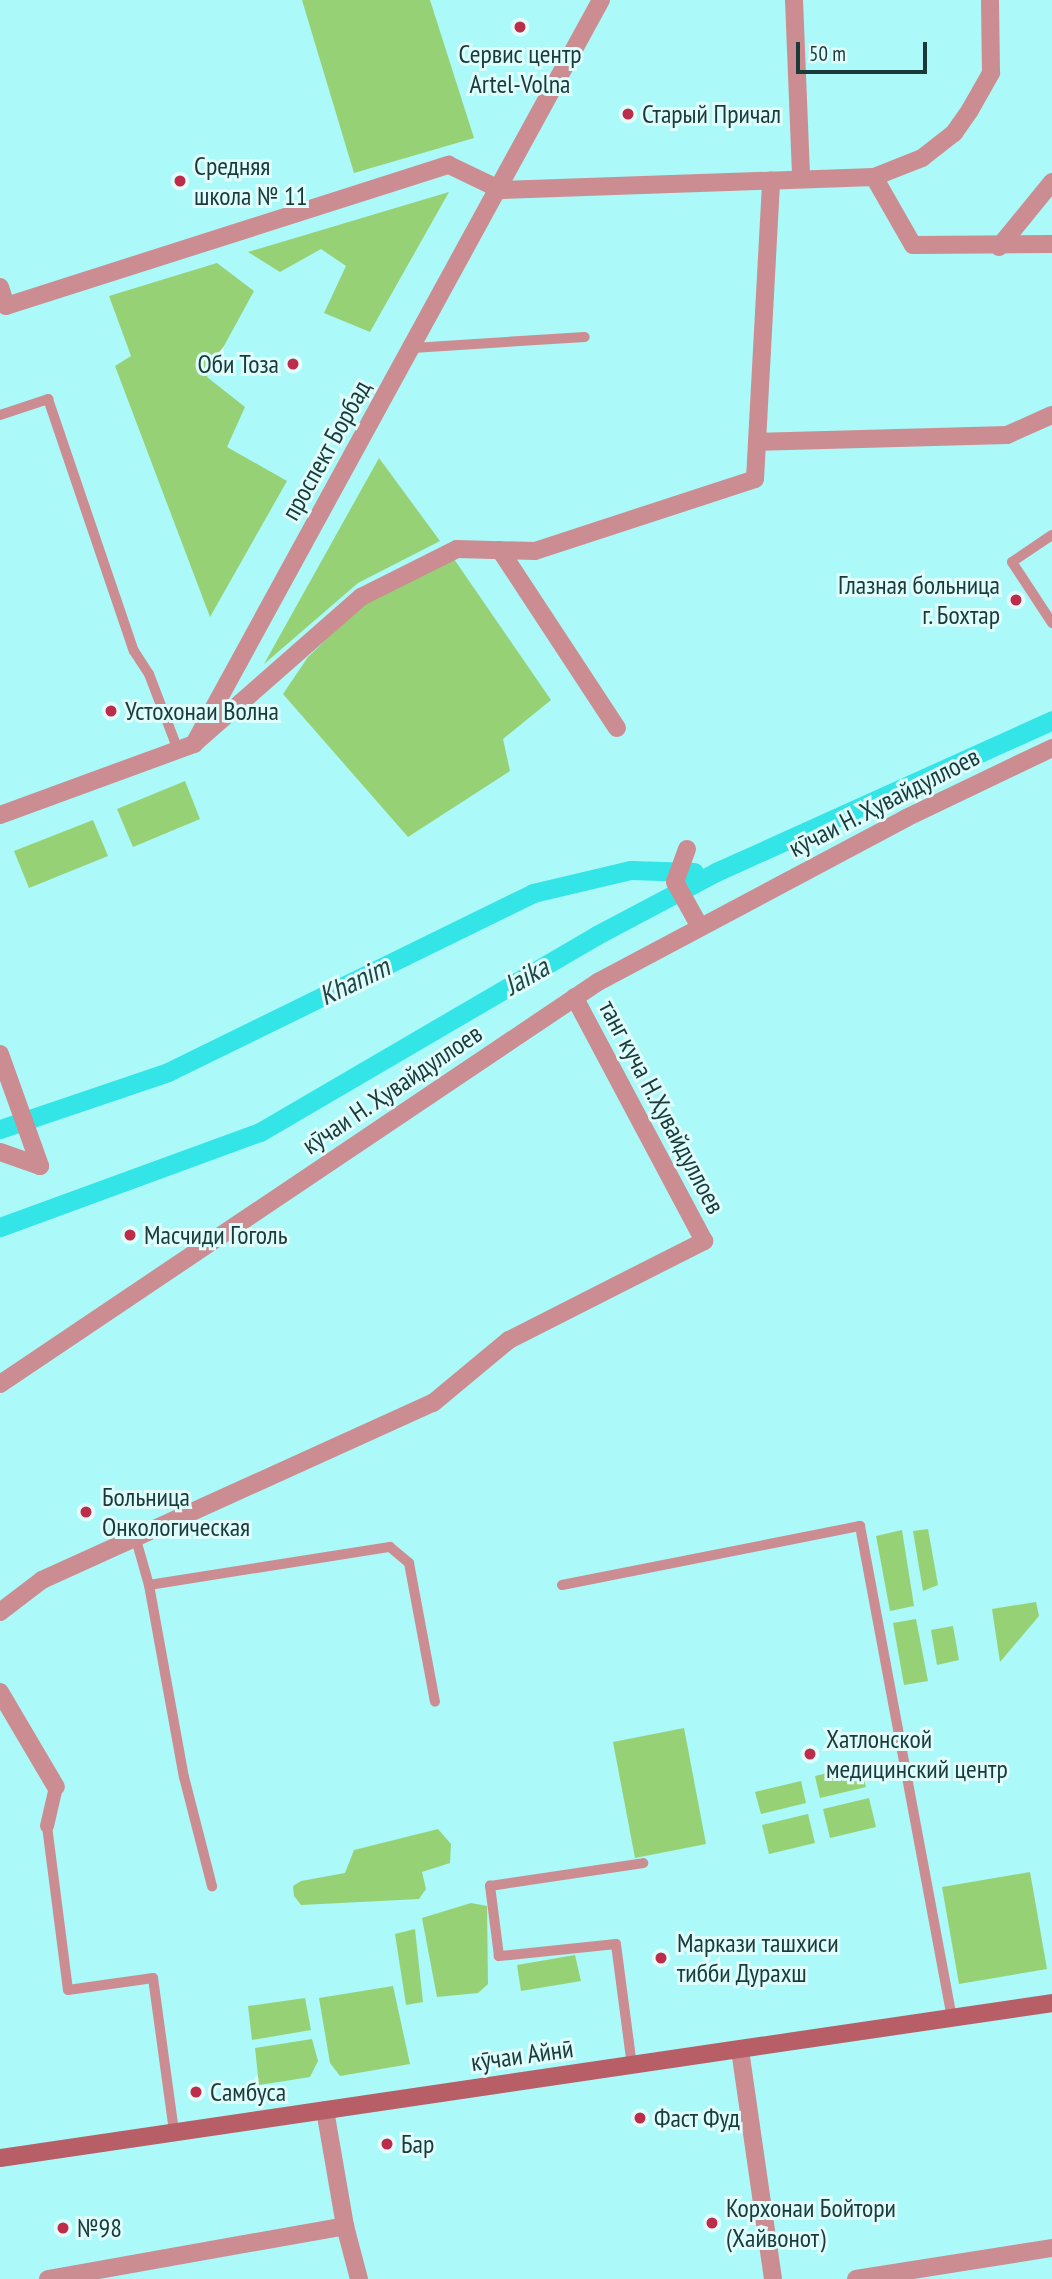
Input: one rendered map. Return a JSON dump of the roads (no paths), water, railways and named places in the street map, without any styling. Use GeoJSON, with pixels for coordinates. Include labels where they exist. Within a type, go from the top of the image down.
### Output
{"type":"FeatureCollection","features":[{"type":"Feature","properties":{"kind":"main road","name":"кӯчаи Айнӣ"},"geometry":{"type":"LineString","coordinates":[[0,2158],[1052,2003]]}},
{"type":"Feature","properties":{"kind":"street","name":"проспект Борбад"},"geometry":{"type":"LineString","coordinates":[[186,747],[501,190],[601,0]]}},
{"type":"Feature","properties":{"kind":"street"},"geometry":{"type":"LineString","coordinates":[[794,0],[801,177]]}},
{"type":"Feature","properties":{"kind":"street"},"geometry":{"type":"LineString","coordinates":[[0,287],[3,307],[449,164],[501,190],[801,177],[874,177],[922,158],[954,132],[970,110],[991,73],[990,0]]}},
{"type":"Feature","properties":{"kind":"street"},"geometry":{"type":"LineString","coordinates":[[874,177],[913,245],[999,247],[1052,244]]}},
{"type":"Feature","properties":{"kind":"street"},"geometry":{"type":"LineString","coordinates":[[0,814],[186,747],[361,597],[457,549],[535,551],[755,479],[771,180]]}},
{"type":"Feature","properties":{"kind":"street"},"geometry":{"type":"LineString","coordinates":[[999,247],[1052,182]]}},
{"type":"Feature","properties":{"kind":"street"},"geometry":{"type":"LineString","coordinates":[[757,442],[1007,435],[1052,415]]}},
{"type":"Feature","properties":{"kind":"street"},"geometry":{"type":"LineString","coordinates":[[500,550],[617,728]]}},
{"type":"Feature","properties":{"kind":"street","name":"кӯчаи Н. Ҳувайдуллоев"},"geometry":{"type":"LineString","coordinates":[[0,1384],[574,997],[906,818],[1052,748]]}},
{"type":"Feature","properties":{"kind":"street"},"geometry":{"type":"LineString","coordinates":[[688,849],[675,882],[700,927]]}},
{"type":"Feature","properties":{"kind":"street","name":"танг куча Н.Ҳувайдуллоев"},"geometry":{"type":"LineString","coordinates":[[0,1612],[41,1580],[433,1403],[509,1340],[704,1241],[574,997]]}},
{"type":"Feature","properties":{"kind":"street"},"geometry":{"type":"LineString","coordinates":[[0,1054],[40,1166],[0,1152]]}},
{"type":"Feature","properties":{"kind":"street"},"geometry":{"type":"LineString","coordinates":[[0,1692],[56,1787],[47,1826]]}},
{"type":"Feature","properties":{"kind":"street"},"geometry":{"type":"LineString","coordinates":[[740,2050],[773,2279]]}},
{"type":"Feature","properties":{"kind":"street"},"geometry":{"type":"LineString","coordinates":[[324,2110],[345,2226],[359,2279]]}},
{"type":"Feature","properties":{"kind":"street"},"geometry":{"type":"LineString","coordinates":[[48,2279],[95,2275],[345,2226]]}},
{"type":"Feature","properties":{"kind":"street"},"geometry":{"type":"LineString","coordinates":[[856,2279],[1052,2248]]}},
{"type":"Feature","properties":{"kind":"lane"},"geometry":{"type":"LineString","coordinates":[[413,348],[585,337]]}},
{"type":"Feature","properties":{"kind":"lane"},"geometry":{"type":"LineString","coordinates":[[0,415],[48,399],[134,651],[149,674],[186,747]]}},
{"type":"Feature","properties":{"kind":"lane"},"geometry":{"type":"LineString","coordinates":[[1052,535],[1012,562],[1052,623]]}},
{"type":"Feature","properties":{"kind":"lane"},"geometry":{"type":"LineString","coordinates":[[562,1585],[860,1526],[952,2018]]}},
{"type":"Feature","properties":{"kind":"lane"},"geometry":{"type":"LineString","coordinates":[[135,1536],[149,1585],[184,1777],[212,1886]]}},
{"type":"Feature","properties":{"kind":"lane"},"geometry":{"type":"LineString","coordinates":[[149,1585],[390,1547],[409,1563],[435,1702]]}},
{"type":"Feature","properties":{"kind":"lane"},"geometry":{"type":"LineString","coordinates":[[47,1826],[68,1990],[153,1978],[174,2131]]}},
{"type":"Feature","properties":{"kind":"lane"},"geometry":{"type":"LineString","coordinates":[[632,2066],[616,1944],[499,1956],[490,1886],[643,1863]]}},
{"type":"Feature","properties":{"kind":"waterway","name":"Jaika"},"geometry":{"type":"LineString","coordinates":[[0,1227],[260,1132],[597,935],[716,872],[1052,720]]}},
{"type":"Feature","properties":{"kind":"waterway","name":"Khanim"},"geometry":{"type":"LineString","coordinates":[[0,1129],[168,1072],[533,893],[630,870],[694,872]]}},
{"type":"Feature","properties":{"kind":"place","name":"Сервис центр Artel-Volna"},"geometry":{"type":"Point","coordinates":[520,27]}},
{"type":"Feature","properties":{"kind":"place","name":"Старый Причал"},"geometry":{"type":"Point","coordinates":[628,114]}},
{"type":"Feature","properties":{"kind":"place","name":"Средняя школа № 11"},"geometry":{"type":"Point","coordinates":[180,181]}},
{"type":"Feature","properties":{"kind":"place","name":"Оби Тоза"},"geometry":{"type":"Point","coordinates":[293,364]}},
{"type":"Feature","properties":{"kind":"place","name":"Глазная больница г. Бохтар"},"geometry":{"type":"Point","coordinates":[1016,600]}},
{"type":"Feature","properties":{"kind":"place","name":"Устохонаи Волна"},"geometry":{"type":"Point","coordinates":[111,711]}},
{"type":"Feature","properties":{"kind":"place","name":"Масчиди Гоголь"},"geometry":{"type":"Point","coordinates":[130,1235]}},
{"type":"Feature","properties":{"kind":"place","name":"Больница Онкологическая"},"geometry":{"type":"Point","coordinates":[86,1512]}},
{"type":"Feature","properties":{"kind":"place","name":"Хатлонской медицинский центр"},"geometry":{"type":"Point","coordinates":[810,1754]}},
{"type":"Feature","properties":{"kind":"place","name":"Маркази ташхиси тибби Дурахш"},"geometry":{"type":"Point","coordinates":[661,1958]}},
{"type":"Feature","properties":{"kind":"place","name":"Самбуса"},"geometry":{"type":"Point","coordinates":[196,2092]}},
{"type":"Feature","properties":{"kind":"place","name":"Фаст Фуд"},"geometry":{"type":"Point","coordinates":[640,2118]}},
{"type":"Feature","properties":{"kind":"place","name":"Бар"},"geometry":{"type":"Point","coordinates":[387,2144]}},
{"type":"Feature","properties":{"kind":"place","name":"Корхонаи Бойтори (Хайвонот)"},"geometry":{"type":"Point","coordinates":[712,2223]}},
{"type":"Feature","properties":{"kind":"place","name":"№98"},"geometry":{"type":"Point","coordinates":[63,2228]}}]}
